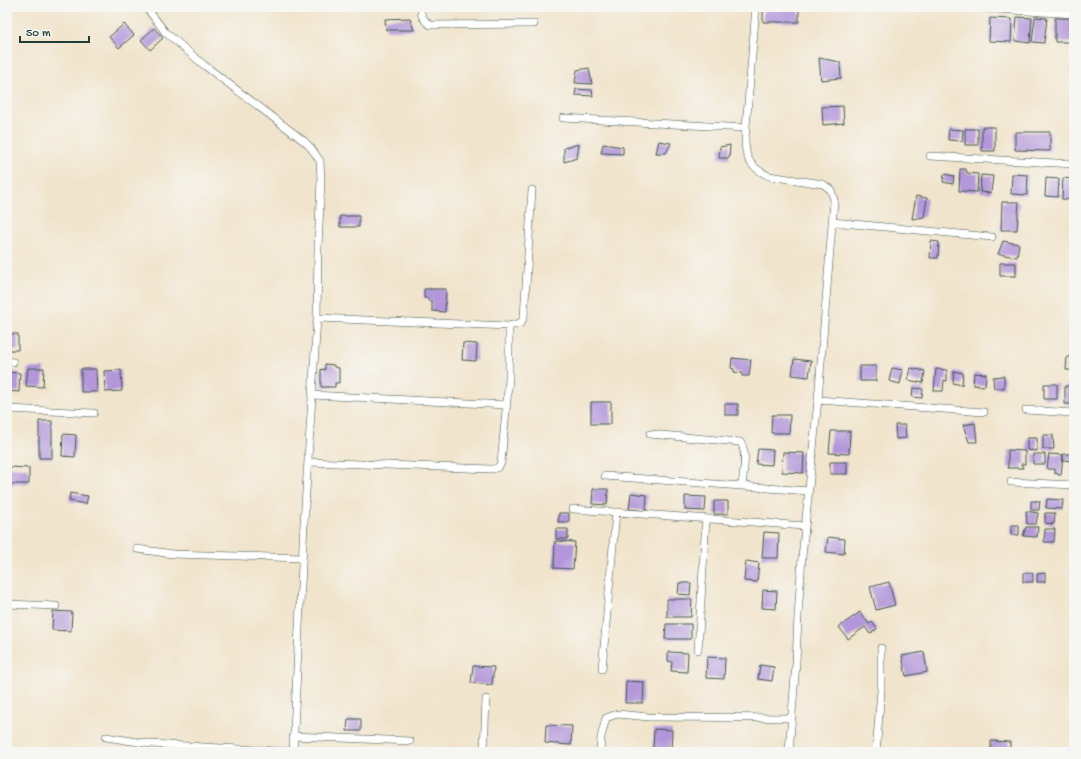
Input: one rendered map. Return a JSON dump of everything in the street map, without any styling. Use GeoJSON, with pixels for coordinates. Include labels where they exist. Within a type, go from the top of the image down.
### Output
{"type":"FeatureCollection","features":[{"type":"Feature","properties":{"kind":"street"},"geometry":{"type":"LineString","coordinates":[[421,7],[423,19],[430,25],[534,24]]}},
{"type":"Feature","properties":{"kind":"street"},"geometry":{"type":"LineString","coordinates":[[756,7],[746,128],[746,148],[750,163],[768,176],[827,186],[831,190],[834,200],[818,400],[802,557],[789,752]]}},
{"type":"Feature","properties":{"kind":"street"},"geometry":{"type":"LineString","coordinates":[[966,7],[1074,14]]}},
{"type":"Feature","properties":{"kind":"street"},"geometry":{"type":"LineString","coordinates":[[106,737],[150,744],[293,752],[302,558],[317,318],[321,180],[320,161],[317,155],[304,141],[204,65],[165,32],[147,8]]}},
{"type":"Feature","properties":{"kind":"street"},"geometry":{"type":"LineString","coordinates":[[563,118],[746,128]]}},
{"type":"Feature","properties":{"kind":"street"},"geometry":{"type":"LineString","coordinates":[[930,156],[1074,164]]}},
{"type":"Feature","properties":{"kind":"street"},"geometry":{"type":"LineString","coordinates":[[317,318],[509,326],[521,323],[524,317],[532,190]]}},
{"type":"Feature","properties":{"kind":"street"},"geometry":{"type":"LineString","coordinates":[[832,222],[992,237]]}},
{"type":"Feature","properties":{"kind":"street"},"geometry":{"type":"LineString","coordinates":[[308,462],[495,469],[499,467],[501,463],[510,367],[509,326]]}},
{"type":"Feature","properties":{"kind":"street"},"geometry":{"type":"LineString","coordinates":[[312,395],[507,406]]}},
{"type":"Feature","properties":{"kind":"street"},"geometry":{"type":"LineString","coordinates":[[818,400],[984,412]]}},
{"type":"Feature","properties":{"kind":"street"},"geometry":{"type":"LineString","coordinates":[[7,410],[94,413]]}},
{"type":"Feature","properties":{"kind":"street"},"geometry":{"type":"LineString","coordinates":[[1026,410],[1074,413]]}},
{"type":"Feature","properties":{"kind":"street"},"geometry":{"type":"LineString","coordinates":[[650,434],[740,442],[745,452],[742,486]]}},
{"type":"Feature","properties":{"kind":"street"},"geometry":{"type":"LineString","coordinates":[[605,476],[809,491]]}},
{"type":"Feature","properties":{"kind":"street"},"geometry":{"type":"LineString","coordinates":[[1010,482],[1074,485]]}},
{"type":"Feature","properties":{"kind":"street"},"geometry":{"type":"LineString","coordinates":[[573,509],[805,526]]}},
{"type":"Feature","properties":{"kind":"street"},"geometry":{"type":"LineString","coordinates":[[602,669],[616,512]]}},
{"type":"Feature","properties":{"kind":"street"},"geometry":{"type":"LineString","coordinates":[[698,650],[706,519]]}},
{"type":"Feature","properties":{"kind":"street"},"geometry":{"type":"LineString","coordinates":[[137,549],[173,554],[302,558]]}},
{"type":"Feature","properties":{"kind":"street"},"geometry":{"type":"LineString","coordinates":[[7,604],[56,606]]}},
{"type":"Feature","properties":{"kind":"street"},"geometry":{"type":"LineString","coordinates":[[876,752],[881,690],[882,648]]}},
{"type":"Feature","properties":{"kind":"street"},"geometry":{"type":"LineString","coordinates":[[484,752],[486,699]]}},
{"type":"Feature","properties":{"kind":"street"},"geometry":{"type":"LineString","coordinates":[[600,752],[606,718],[617,714],[649,717],[792,718]]}},
{"type":"Feature","properties":{"kind":"street"},"geometry":{"type":"LineString","coordinates":[[293,736],[410,741]]}},
{"type":"Feature","properties":{"kind":"building"},"geometry":{"type":"Polygon","coordinates":[[[763,7],[799,7],[799,22],[763,22],[763,7]]]}},
{"type":"Feature","properties":{"kind":"building"},"geometry":{"type":"Polygon","coordinates":[[[1017,17],[1032,18],[1030,43],[1015,41],[1017,17]]]}},
{"type":"Feature","properties":{"kind":"building"},"geometry":{"type":"Polygon","coordinates":[[[1035,17],[1047,18],[1044,43],[1032,42],[1035,17]]]}},
{"type":"Feature","properties":{"kind":"building"},"geometry":{"type":"Polygon","coordinates":[[[410,18],[414,30],[386,30],[385,19],[410,18]]]}},
{"type":"Feature","properties":{"kind":"building"},"geometry":{"type":"Polygon","coordinates":[[[990,18],[1012,19],[1011,42],[989,41],[990,18]]]}},
{"type":"Feature","properties":{"kind":"building"},"geometry":{"type":"Polygon","coordinates":[[[1055,18],[1074,18],[1074,42],[1055,42],[1055,18]]]}},
{"type":"Feature","properties":{"kind":"building"},"geometry":{"type":"Polygon","coordinates":[[[124,24],[134,35],[119,48],[109,37],[124,24]]]}},
{"type":"Feature","properties":{"kind":"building"},"geometry":{"type":"Polygon","coordinates":[[[154,28],[163,38],[150,50],[141,40],[154,28]]]}},
{"type":"Feature","properties":{"kind":"building"},"geometry":{"type":"Polygon","coordinates":[[[819,58],[840,62],[841,78],[821,80],[819,58]]]}},
{"type":"Feature","properties":{"kind":"building"},"geometry":{"type":"Polygon","coordinates":[[[589,68],[592,84],[575,83],[577,70],[589,68]]]}},
{"type":"Feature","properties":{"kind":"building"},"geometry":{"type":"Polygon","coordinates":[[[576,89],[592,90],[593,96],[575,95],[576,89]]]}},
{"type":"Feature","properties":{"kind":"building"},"geometry":{"type":"Polygon","coordinates":[[[843,106],[844,123],[823,125],[822,107],[843,106]]]}},
{"type":"Feature","properties":{"kind":"building"},"geometry":{"type":"Polygon","coordinates":[[[982,127],[995,127],[995,151],[982,151],[982,127]]]}},
{"type":"Feature","properties":{"kind":"building"},"geometry":{"type":"Polygon","coordinates":[[[949,129],[963,130],[962,141],[948,140],[949,129]]]}},
{"type":"Feature","properties":{"kind":"building"},"geometry":{"type":"Polygon","coordinates":[[[965,129],[978,129],[978,145],[965,145],[965,129]]]}},
{"type":"Feature","properties":{"kind":"building"},"geometry":{"type":"Polygon","coordinates":[[[1015,132],[1050,132],[1050,151],[1015,150],[1015,132]]]}},
{"type":"Feature","properties":{"kind":"building"},"geometry":{"type":"Polygon","coordinates":[[[659,141],[671,143],[666,153],[656,153],[659,141]]]}},
{"type":"Feature","properties":{"kind":"building"},"geometry":{"type":"Polygon","coordinates":[[[579,144],[577,158],[564,162],[564,148],[579,144]]]}},
{"type":"Feature","properties":{"kind":"building"},"geometry":{"type":"Polygon","coordinates":[[[603,144],[623,147],[623,154],[601,153],[603,144]]]}},
{"type":"Feature","properties":{"kind":"building"},"geometry":{"type":"Polygon","coordinates":[[[730,145],[729,158],[719,158],[720,147],[730,145]]]}},
{"type":"Feature","properties":{"kind":"building"},"geometry":{"type":"Polygon","coordinates":[[[960,169],[966,169],[967,173],[978,174],[977,192],[959,191],[960,169]]]}},
{"type":"Feature","properties":{"kind":"building"},"geometry":{"type":"Polygon","coordinates":[[[944,174],[954,176],[953,184],[943,182],[944,174]]]}},
{"type":"Feature","properties":{"kind":"building"},"geometry":{"type":"Polygon","coordinates":[[[1012,174],[1028,175],[1027,195],[1011,194],[1012,174]]]}},
{"type":"Feature","properties":{"kind":"building"},"geometry":{"type":"Polygon","coordinates":[[[981,175],[993,176],[991,193],[980,192],[981,175]]]}},
{"type":"Feature","properties":{"kind":"building"},"geometry":{"type":"Polygon","coordinates":[[[1046,178],[1059,179],[1058,197],[1045,196],[1046,178]]]}},
{"type":"Feature","properties":{"kind":"building"},"geometry":{"type":"Polygon","coordinates":[[[1063,178],[1074,179],[1074,200],[1062,199],[1063,178]]]}},
{"type":"Feature","properties":{"kind":"building"},"geometry":{"type":"Polygon","coordinates":[[[916,196],[927,198],[924,217],[912,219],[916,196]]]}},
{"type":"Feature","properties":{"kind":"building"},"geometry":{"type":"Polygon","coordinates":[[[1002,202],[1019,202],[1017,230],[1001,230],[1002,202]]]}},
{"type":"Feature","properties":{"kind":"building"},"geometry":{"type":"Polygon","coordinates":[[[340,216],[359,216],[359,227],[340,227],[340,216]]]}},
{"type":"Feature","properties":{"kind":"building"},"geometry":{"type":"Polygon","coordinates":[[[931,241],[939,242],[938,258],[930,258],[931,241]]]}},
{"type":"Feature","properties":{"kind":"building"},"geometry":{"type":"Polygon","coordinates":[[[1003,241],[1019,244],[1017,257],[998,254],[1003,241]]]}},
{"type":"Feature","properties":{"kind":"building"},"geometry":{"type":"Polygon","coordinates":[[[1000,263],[1016,263],[1016,276],[1000,276],[1000,263]]]}},
{"type":"Feature","properties":{"kind":"building"},"geometry":{"type":"Polygon","coordinates":[[[424,289],[446,289],[445,312],[432,311],[432,302],[428,300],[428,298],[424,298],[424,289]]]}},
{"type":"Feature","properties":{"kind":"building"},"geometry":{"type":"Polygon","coordinates":[[[7,334],[18,334],[18,350],[7,350],[7,334]]]}},
{"type":"Feature","properties":{"kind":"building"},"geometry":{"type":"Polygon","coordinates":[[[463,343],[477,344],[476,361],[462,360],[463,343]]]}},
{"type":"Feature","properties":{"kind":"building"},"geometry":{"type":"Polygon","coordinates":[[[1067,357],[1074,357],[1074,370],[1066,370],[1067,357]]]}},
{"type":"Feature","properties":{"kind":"building"},"geometry":{"type":"Polygon","coordinates":[[[732,358],[751,360],[749,376],[742,376],[742,373],[734,372],[734,369],[731,368],[732,358]]]}},
{"type":"Feature","properties":{"kind":"building"},"geometry":{"type":"Polygon","coordinates":[[[794,359],[811,361],[809,377],[792,375],[794,359]]]}},
{"type":"Feature","properties":{"kind":"building"},"geometry":{"type":"Polygon","coordinates":[[[325,364],[334,365],[334,367],[339,368],[339,383],[335,383],[335,387],[321,387],[321,369],[325,370],[325,364]]]}},
{"type":"Feature","properties":{"kind":"building"},"geometry":{"type":"Polygon","coordinates":[[[860,366],[876,366],[876,381],[860,381],[860,366]]]}},
{"type":"Feature","properties":{"kind":"building"},"geometry":{"type":"Polygon","coordinates":[[[28,368],[44,368],[43,387],[26,386],[28,368]]]}},
{"type":"Feature","properties":{"kind":"building"},"geometry":{"type":"Polygon","coordinates":[[[892,368],[903,370],[900,384],[889,381],[892,368]]]}},
{"type":"Feature","properties":{"kind":"building"},"geometry":{"type":"Polygon","coordinates":[[[911,368],[925,371],[923,383],[908,380],[911,368]]]}},
{"type":"Feature","properties":{"kind":"building"},"geometry":{"type":"Polygon","coordinates":[[[81,369],[96,369],[97,392],[81,392],[81,369]]]}},
{"type":"Feature","properties":{"kind":"building"},"geometry":{"type":"Polygon","coordinates":[[[936,369],[947,370],[947,381],[944,380],[943,391],[934,391],[936,369]]]}},
{"type":"Feature","properties":{"kind":"building"},"geometry":{"type":"Polygon","coordinates":[[[121,370],[122,391],[105,392],[104,371],[121,370]]]}},
{"type":"Feature","properties":{"kind":"building"},"geometry":{"type":"Polygon","coordinates":[[[954,371],[963,373],[962,385],[953,383],[954,371]]]}},
{"type":"Feature","properties":{"kind":"building"},"geometry":{"type":"Polygon","coordinates":[[[7,372],[20,373],[19,392],[7,391],[7,372]]]}},
{"type":"Feature","properties":{"kind":"building"},"geometry":{"type":"Polygon","coordinates":[[[974,373],[986,374],[985,386],[973,385],[974,373]]]}},
{"type":"Feature","properties":{"kind":"building"},"geometry":{"type":"Polygon","coordinates":[[[1004,376],[1004,388],[994,388],[993,377],[1004,376]]]}},
{"type":"Feature","properties":{"kind":"building"},"geometry":{"type":"Polygon","coordinates":[[[1044,384],[1057,384],[1057,399],[1044,399],[1044,384]]]}},
{"type":"Feature","properties":{"kind":"building"},"geometry":{"type":"Polygon","coordinates":[[[1065,386],[1074,386],[1074,404],[1065,404],[1065,386]]]}},
{"type":"Feature","properties":{"kind":"building"},"geometry":{"type":"Polygon","coordinates":[[[913,388],[923,389],[922,398],[912,397],[913,388]]]}},
{"type":"Feature","properties":{"kind":"building"},"geometry":{"type":"Polygon","coordinates":[[[591,402],[611,402],[611,424],[591,424],[591,402]]]}},
{"type":"Feature","properties":{"kind":"building"},"geometry":{"type":"Polygon","coordinates":[[[725,404],[738,404],[738,415],[725,415],[725,404]]]}},
{"type":"Feature","properties":{"kind":"building"},"geometry":{"type":"Polygon","coordinates":[[[772,415],[790,415],[789,433],[771,433],[772,415]]]}},
{"type":"Feature","properties":{"kind":"building"},"geometry":{"type":"Polygon","coordinates":[[[39,421],[52,421],[52,458],[39,458],[39,421]]]}},
{"type":"Feature","properties":{"kind":"building"},"geometry":{"type":"Polygon","coordinates":[[[975,423],[977,442],[969,442],[963,425],[975,423]]]}},
{"type":"Feature","properties":{"kind":"building"},"geometry":{"type":"Polygon","coordinates":[[[895,425],[905,425],[906,438],[896,439],[895,425]]]}},
{"type":"Feature","properties":{"kind":"building"},"geometry":{"type":"Polygon","coordinates":[[[831,431],[850,431],[849,454],[829,453],[831,431]]]}},
{"type":"Feature","properties":{"kind":"building"},"geometry":{"type":"Polygon","coordinates":[[[63,434],[76,435],[75,457],[62,456],[63,434]]]}},
{"type":"Feature","properties":{"kind":"building"},"geometry":{"type":"Polygon","coordinates":[[[1043,435],[1053,435],[1054,449],[1043,449],[1043,435]]]}},
{"type":"Feature","properties":{"kind":"building"},"geometry":{"type":"Polygon","coordinates":[[[1027,438],[1037,438],[1037,451],[1027,450],[1027,438]]]}},
{"type":"Feature","properties":{"kind":"building"},"geometry":{"type":"Polygon","coordinates":[[[758,449],[773,450],[772,465],[756,464],[758,449]]]}},
{"type":"Feature","properties":{"kind":"building"},"geometry":{"type":"Polygon","coordinates":[[[1008,450],[1025,451],[1025,464],[1021,464],[1023,468],[1008,468],[1008,450]]]}},
{"type":"Feature","properties":{"kind":"building"},"geometry":{"type":"Polygon","coordinates":[[[783,452],[804,453],[803,473],[782,472],[783,452]]]}},
{"type":"Feature","properties":{"kind":"building"},"geometry":{"type":"Polygon","coordinates":[[[1033,454],[1045,454],[1045,464],[1033,464],[1033,454]]]}},
{"type":"Feature","properties":{"kind":"building"},"geometry":{"type":"Polygon","coordinates":[[[1049,454],[1063,455],[1061,475],[1058,475],[1057,473],[1055,474],[1055,469],[1047,469],[1049,454]]]}},
{"type":"Feature","properties":{"kind":"building"},"geometry":{"type":"Polygon","coordinates":[[[1063,454],[1072,454],[1072,461],[1063,460],[1063,454]]]}},
{"type":"Feature","properties":{"kind":"building"},"geometry":{"type":"Polygon","coordinates":[[[830,462],[847,462],[847,474],[830,474],[830,462]]]}},
{"type":"Feature","properties":{"kind":"building"},"geometry":{"type":"Polygon","coordinates":[[[8,467],[29,468],[29,484],[8,484],[8,467]]]}},
{"type":"Feature","properties":{"kind":"building"},"geometry":{"type":"Polygon","coordinates":[[[593,489],[608,489],[607,505],[592,504],[593,489]]]}},
{"type":"Feature","properties":{"kind":"building"},"geometry":{"type":"Polygon","coordinates":[[[70,493],[88,496],[86,504],[69,501],[70,493]]]}},
{"type":"Feature","properties":{"kind":"building"},"geometry":{"type":"Polygon","coordinates":[[[631,493],[647,495],[646,511],[629,509],[631,493]]]}},
{"type":"Feature","properties":{"kind":"building"},"geometry":{"type":"Polygon","coordinates":[[[685,496],[706,497],[705,511],[685,510],[685,496]]]}},
{"type":"Feature","properties":{"kind":"building"},"geometry":{"type":"Polygon","coordinates":[[[1047,499],[1063,500],[1062,509],[1046,508],[1047,499]]]}},
{"type":"Feature","properties":{"kind":"building"},"geometry":{"type":"Polygon","coordinates":[[[714,501],[728,501],[728,514],[714,514],[714,501]]]}},
{"type":"Feature","properties":{"kind":"building"},"geometry":{"type":"Polygon","coordinates":[[[1031,501],[1040,501],[1039,510],[1031,510],[1031,501]]]}},
{"type":"Feature","properties":{"kind":"building"},"geometry":{"type":"Polygon","coordinates":[[[1026,511],[1038,513],[1036,524],[1027,524],[1026,511]]]}},
{"type":"Feature","properties":{"kind":"building"},"geometry":{"type":"Polygon","coordinates":[[[559,513],[569,513],[569,522],[558,522],[559,513]]]}},
{"type":"Feature","properties":{"kind":"building"},"geometry":{"type":"Polygon","coordinates":[[[1045,513],[1055,513],[1054,524],[1045,523],[1045,513]]]}},
{"type":"Feature","properties":{"kind":"building"},"geometry":{"type":"Polygon","coordinates":[[[1011,525],[1019,525],[1019,535],[1011,535],[1011,525]]]}},
{"type":"Feature","properties":{"kind":"building"},"geometry":{"type":"Polygon","coordinates":[[[1026,527],[1038,527],[1037,537],[1023,536],[1026,527]]]}},
{"type":"Feature","properties":{"kind":"building"},"geometry":{"type":"Polygon","coordinates":[[[556,529],[568,529],[568,539],[556,539],[556,529]]]}},
{"type":"Feature","properties":{"kind":"building"},"geometry":{"type":"Polygon","coordinates":[[[1045,529],[1055,529],[1054,542],[1044,542],[1045,529]]]}},
{"type":"Feature","properties":{"kind":"building"},"geometry":{"type":"Polygon","coordinates":[[[764,532],[779,533],[778,558],[762,558],[764,532]]]}},
{"type":"Feature","properties":{"kind":"building"},"geometry":{"type":"Polygon","coordinates":[[[828,537],[845,539],[844,554],[826,552],[828,537]]]}},
{"type":"Feature","properties":{"kind":"building"},"geometry":{"type":"Polygon","coordinates":[[[555,541],[575,542],[573,569],[554,568],[555,541]]]}},
{"type":"Feature","properties":{"kind":"building"},"geometry":{"type":"Polygon","coordinates":[[[746,561],[759,563],[757,582],[744,581],[746,561]]]}},
{"type":"Feature","properties":{"kind":"building"},"geometry":{"type":"Polygon","coordinates":[[[1023,573],[1033,573],[1033,582],[1023,582],[1023,573]]]}},
{"type":"Feature","properties":{"kind":"building"},"geometry":{"type":"Polygon","coordinates":[[[1045,573],[1045,582],[1037,582],[1037,574],[1045,573]]]}},
{"type":"Feature","properties":{"kind":"building"},"geometry":{"type":"Polygon","coordinates":[[[889,582],[895,605],[876,610],[870,587],[889,582]]]}},
{"type":"Feature","properties":{"kind":"building"},"geometry":{"type":"Polygon","coordinates":[[[679,583],[691,583],[690,595],[678,594],[679,583]]]}},
{"type":"Feature","properties":{"kind":"building"},"geometry":{"type":"Polygon","coordinates":[[[763,590],[777,591],[776,609],[762,608],[763,590]]]}},
{"type":"Feature","properties":{"kind":"building"},"geometry":{"type":"Polygon","coordinates":[[[667,599],[692,599],[691,617],[667,617],[667,599]]]}},
{"type":"Feature","properties":{"kind":"building"},"geometry":{"type":"Polygon","coordinates":[[[53,611],[72,612],[71,631],[52,630],[53,611]]]}},
{"type":"Feature","properties":{"kind":"building"},"geometry":{"type":"Polygon","coordinates":[[[860,612],[869,624],[872,622],[877,629],[870,634],[865,627],[848,639],[839,627],[860,612]]]}},
{"type":"Feature","properties":{"kind":"building"},"geometry":{"type":"Polygon","coordinates":[[[666,624],[691,624],[691,639],[665,639],[666,624]]]}},
{"type":"Feature","properties":{"kind":"building"},"geometry":{"type":"Polygon","coordinates":[[[668,652],[688,653],[687,672],[671,671],[672,662],[668,661],[668,652]]]}},
{"type":"Feature","properties":{"kind":"building"},"geometry":{"type":"Polygon","coordinates":[[[924,652],[927,672],[906,676],[902,656],[924,652]]]}},
{"type":"Feature","properties":{"kind":"building"},"geometry":{"type":"Polygon","coordinates":[[[707,657],[725,658],[724,679],[706,678],[707,657]]]}},
{"type":"Feature","properties":{"kind":"building"},"geometry":{"type":"Polygon","coordinates":[[[760,665],[774,667],[772,681],[758,679],[760,665]]]}},
{"type":"Feature","properties":{"kind":"building"},"geometry":{"type":"Polygon","coordinates":[[[473,666],[494,667],[492,685],[471,683],[473,666]]]}},
{"type":"Feature","properties":{"kind":"building"},"geometry":{"type":"Polygon","coordinates":[[[626,681],[644,682],[643,703],[625,703],[626,681]]]}},
{"type":"Feature","properties":{"kind":"building"},"geometry":{"type":"Polygon","coordinates":[[[348,719],[361,719],[361,731],[347,731],[348,719]]]}},
{"type":"Feature","properties":{"kind":"building"},"geometry":{"type":"Polygon","coordinates":[[[546,725],[572,726],[571,745],[545,743],[546,725]]]}},
{"type":"Feature","properties":{"kind":"building"},"geometry":{"type":"Polygon","coordinates":[[[654,729],[672,730],[671,751],[653,750],[654,729]]]}},
{"type":"Feature","properties":{"kind":"building"},"geometry":{"type":"Polygon","coordinates":[[[991,741],[1010,742],[1010,752],[991,752],[991,741]]]}}]}
